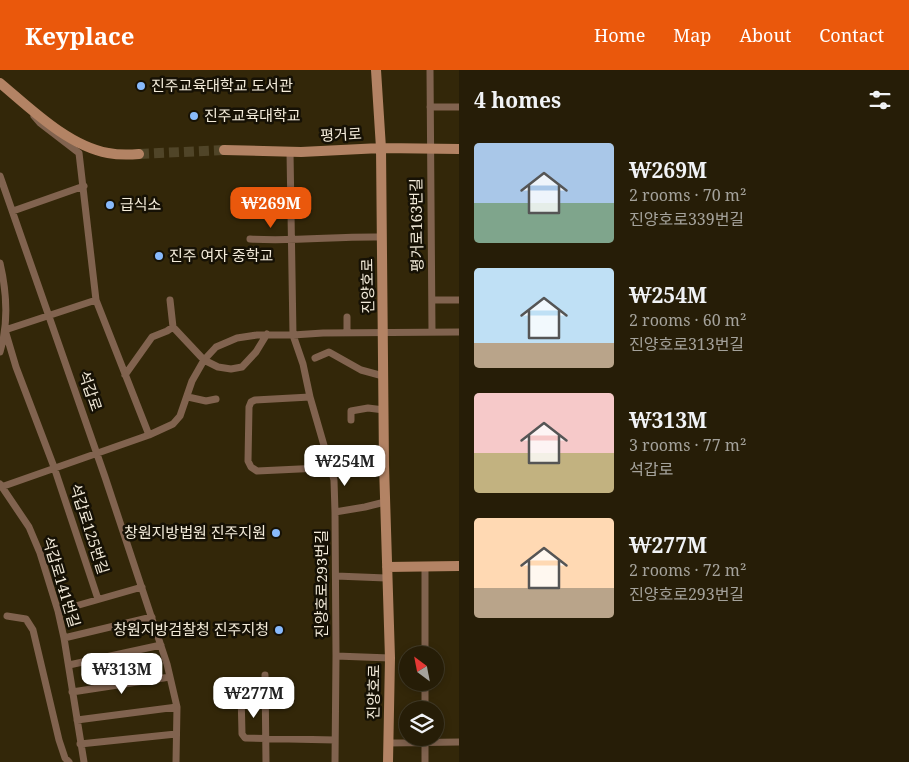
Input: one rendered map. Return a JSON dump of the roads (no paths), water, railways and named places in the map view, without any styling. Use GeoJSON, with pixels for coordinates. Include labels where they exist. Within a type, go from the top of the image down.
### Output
{"type":"FeatureCollection","features":[{"type":"Feature","properties":{"kind":"street","name":"진양호로"},"geometry":{"type":"LineString","coordinates":[[376,70],[381,148],[384,465],[386,578],[390,658],[388,762]]}},
{"type":"Feature","properties":{"kind":"street","name":"평거로163번길"},"geometry":{"type":"LineString","coordinates":[[430,70],[432,332]]}},
{"type":"Feature","properties":{"kind":"street"},"geometry":{"type":"LineString","coordinates":[[0,83],[53,126],[83,145],[105,153],[119,155],[139,154]]}},
{"type":"Feature","properties":{"kind":"street"},"geometry":{"type":"LineString","coordinates":[[24,103],[40,123],[79,153],[96,300],[149,435]]}},
{"type":"Feature","properties":{"kind":"street"},"geometry":{"type":"LineString","coordinates":[[430,107],[459,107]]}},
{"type":"Feature","properties":{"kind":"street","name":"평거로"},"geometry":{"type":"LineString","coordinates":[[224,150],[290,152],[381,148],[459,149]]}},
{"type":"Feature","properties":{"kind":"street","name":"진양호로293번길"},"geometry":{"type":"LineString","coordinates":[[290,152],[293,335],[303,364],[310,397],[334,480],[336,576],[335,762]]}},
{"type":"Feature","properties":{"kind":"street","name":"석갑로"},"geometry":{"type":"LineString","coordinates":[[0,176],[50,316],[161,645],[177,707],[176,762]]}},
{"type":"Feature","properties":{"kind":"street"},"geometry":{"type":"LineString","coordinates":[[13,211],[84,186]]}},
{"type":"Feature","properties":{"kind":"street"},"geometry":{"type":"LineString","coordinates":[[250,239],[290,240],[355,236],[382,237]]}},
{"type":"Feature","properties":{"kind":"street"},"geometry":{"type":"LineString","coordinates":[[0,263],[7,304],[5,330],[0,352]]}},
{"type":"Feature","properties":{"kind":"street"},"geometry":{"type":"LineString","coordinates":[[5,330],[96,300]]}},
{"type":"Feature","properties":{"kind":"street"},"geometry":{"type":"LineString","coordinates":[[170,300],[173,327],[204,360],[218,367],[232,369],[242,367],[256,352],[267,334]]}},
{"type":"Feature","properties":{"kind":"street"},"geometry":{"type":"LineString","coordinates":[[432,300],[459,300]]}},
{"type":"Feature","properties":{"kind":"street"},"geometry":{"type":"LineString","coordinates":[[347,317],[347,332]]}},
{"type":"Feature","properties":{"kind":"street"},"geometry":{"type":"LineString","coordinates":[[125,375],[152,337],[173,327]]}},
{"type":"Feature","properties":{"kind":"street"},"geometry":{"type":"LineString","coordinates":[[5,330],[16,367],[54,467]]}},
{"type":"Feature","properties":{"kind":"street"},"geometry":{"type":"LineString","coordinates":[[204,360],[216,348],[237,338],[267,334],[459,332]]}},
{"type":"Feature","properties":{"kind":"street"},"geometry":{"type":"LineString","coordinates":[[315,358],[329,352],[361,370],[383,376]]}},
{"type":"Feature","properties":{"kind":"street","name":"석갑로141번길"},"geometry":{"type":"LineString","coordinates":[[84,762],[69,665],[58,611],[40,553],[29,527],[0,485],[149,435],[174,424],[180,416],[192,381],[204,360]]}},
{"type":"Feature","properties":{"kind":"street"},"geometry":{"type":"LineString","coordinates":[[188,397],[206,401],[216,398]]}},
{"type":"Feature","properties":{"kind":"street"},"geometry":{"type":"LineString","coordinates":[[310,397],[255,400],[251,402],[249,407],[248,461],[251,467],[257,471],[330,466],[384,465]]}},
{"type":"Feature","properties":{"kind":"street"},"geometry":{"type":"LineString","coordinates":[[351,420],[351,411],[368,408],[384,410]]}},
{"type":"Feature","properties":{"kind":"street","name":"석갑로125번길"},"geometry":{"type":"LineString","coordinates":[[54,467],[98,600]]}},
{"type":"Feature","properties":{"kind":"street"},"geometry":{"type":"LineString","coordinates":[[335,512],[385,502]]}},
{"type":"Feature","properties":{"kind":"street"},"geometry":{"type":"LineString","coordinates":[[387,567],[459,566]]}},
{"type":"Feature","properties":{"kind":"street"},"geometry":{"type":"LineString","coordinates":[[425,567],[425,646]]}},
{"type":"Feature","properties":{"kind":"street"},"geometry":{"type":"LineString","coordinates":[[336,576],[386,578]]}},
{"type":"Feature","properties":{"kind":"street"},"geometry":{"type":"LineString","coordinates":[[58,611],[142,587]]}},
{"type":"Feature","properties":{"kind":"street"},"geometry":{"type":"LineString","coordinates":[[7,616],[26,619],[34,630],[59,740],[69,762]]}},
{"type":"Feature","properties":{"kind":"street"},"geometry":{"type":"LineString","coordinates":[[64,638],[152,617]]}},
{"type":"Feature","properties":{"kind":"street"},"geometry":{"type":"LineString","coordinates":[[69,665],[161,645]]}},
{"type":"Feature","properties":{"kind":"street","name":"진양호로293번길"},"geometry":{"type":"LineString","coordinates":[[336,656],[390,658]]}},
{"type":"Feature","properties":{"kind":"street"},"geometry":{"type":"LineString","coordinates":[[265,675],[266,762]]}},
{"type":"Feature","properties":{"kind":"street"},"geometry":{"type":"LineString","coordinates":[[72,692],[170,677]]}},
{"type":"Feature","properties":{"kind":"street"},"geometry":{"type":"LineString","coordinates":[[265,688],[246,689],[241,692],[242,734],[245,738],[335,740]]}},
{"type":"Feature","properties":{"kind":"street"},"geometry":{"type":"LineString","coordinates":[[77,720],[177,707]]}},
{"type":"Feature","properties":{"kind":"street"},"geometry":{"type":"LineString","coordinates":[[80,744],[176,734]]}},
{"type":"Feature","properties":{"kind":"street"},"geometry":{"type":"LineString","coordinates":[[444,741],[459,742]]}},
{"type":"Feature","properties":{"kind":"street"},"geometry":{"type":"LineString","coordinates":[[389,743],[399,742]]}},
{"type":"Feature","properties":{"kind":"street"},"geometry":{"type":"LineString","coordinates":[[425,746],[426,762]]}},
{"type":"Feature","properties":{"kind":"tunnel"},"geometry":{"type":"LineString","coordinates":[[139,154],[224,150]]}},
{"type":"Feature","properties":{"kind":"place","name":"진주교육대학교 도서관"},"geometry":{"type":"Point","coordinates":[141,86]}},
{"type":"Feature","properties":{"kind":"place","name":"진주교육대학교"},"geometry":{"type":"Point","coordinates":[194,116]}},
{"type":"Feature","properties":{"kind":"place","name":"급식소"},"geometry":{"type":"Point","coordinates":[110,205]}},
{"type":"Feature","properties":{"kind":"place","name":"진주 여자 중학교"},"geometry":{"type":"Point","coordinates":[159,256]}},
{"type":"Feature","properties":{"kind":"place","name":"창원지방법원 진주지원"},"geometry":{"type":"Point","coordinates":[276,533]}},
{"type":"Feature","properties":{"kind":"place","name":"창원지방검찰청 진주지청"},"geometry":{"type":"Point","coordinates":[279,630]}}]}
